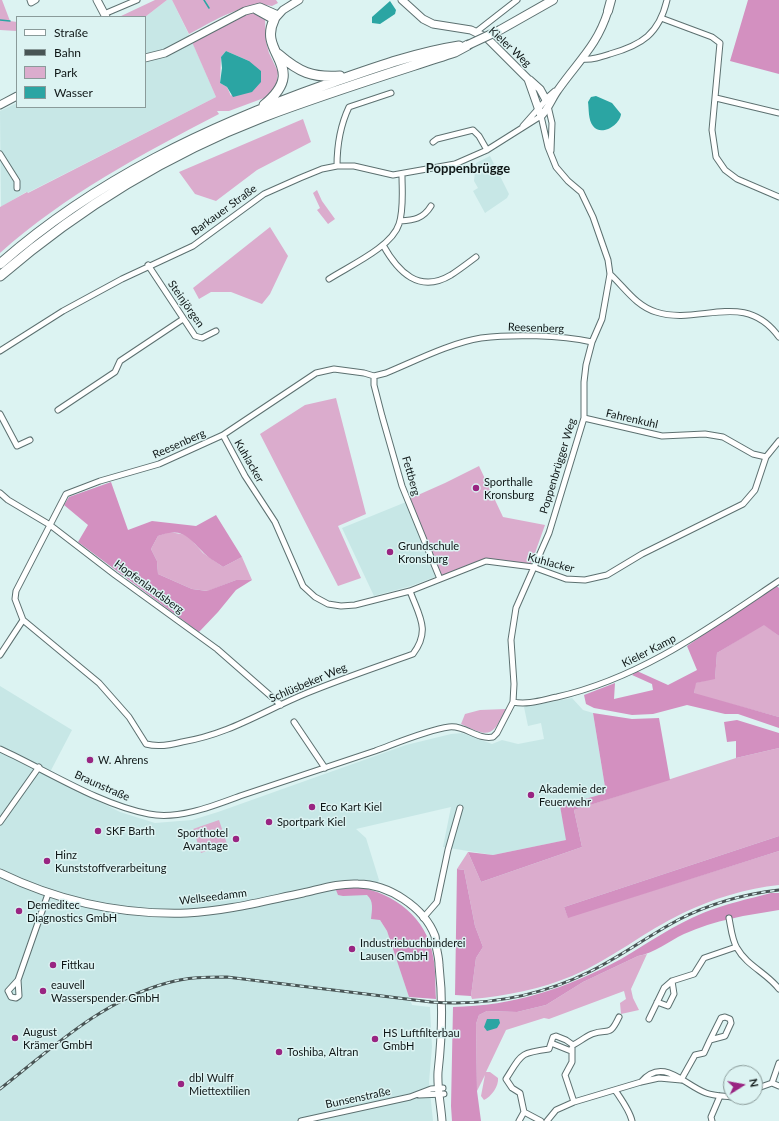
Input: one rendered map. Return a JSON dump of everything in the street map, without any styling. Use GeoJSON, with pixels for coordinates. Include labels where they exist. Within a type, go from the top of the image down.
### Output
{"type":"FeatureCollection","features":[{"type":"Feature","properties":{"kind":"highway"},"geometry":{"type":"LineString","coordinates":[[258,109],[273,97],[281,87],[283,71],[270,36],[276,18]]}},
{"type":"Feature","properties":{"kind":"highway"},"geometry":{"type":"LineString","coordinates":[[0,264],[70,210],[117,179],[193,138],[258,109],[355,75],[424,53],[468,45]]}},
{"type":"Feature","properties":{"kind":"highway"},"geometry":{"type":"LineString","coordinates":[[0,276],[72,219],[124,186],[172,159],[262,117],[455,52],[468,45]]}},
{"type":"Feature","properties":{"kind":"highway"},"geometry":{"type":"LineString","coordinates":[[277,53],[296,68],[312,76],[323,77],[355,75]]}},
{"type":"Feature","properties":{"kind":"main road"},"geometry":{"type":"LineString","coordinates":[[97,0],[105,16]]}},
{"type":"Feature","properties":{"kind":"main road"},"geometry":{"type":"LineString","coordinates":[[146,58],[161,54],[241,12],[254,9],[276,18],[299,0]]}},
{"type":"Feature","properties":{"kind":"main road","name":"Kieler Weg"},"geometry":{"type":"LineString","coordinates":[[402,0],[423,19],[433,24],[476,32],[487,38],[540,90],[547,104]]}},
{"type":"Feature","properties":{"kind":"main road"},"geometry":{"type":"LineString","coordinates":[[468,45],[500,30],[553,0]]}},
{"type":"Feature","properties":{"kind":"main road"},"geometry":{"type":"LineString","coordinates":[[608,11],[611,0]]}},
{"type":"Feature","properties":{"kind":"main road","name":"Barkauer Straße"},"geometry":{"type":"LineString","coordinates":[[542,116],[547,104],[600,34],[608,11]]}},
{"type":"Feature","properties":{"kind":"main road","name":"Kieler Weg"},"geometry":{"type":"LineString","coordinates":[[528,79],[540,108]]}},
{"type":"Feature","properties":{"kind":"main road"},"geometry":{"type":"LineString","coordinates":[[1,102],[16,96]]}},
{"type":"Feature","properties":{"kind":"main road","name":"Poppenbrügger Weg"},"geometry":{"type":"LineString","coordinates":[[540,108],[542,116]]}},
{"type":"Feature","properties":{"kind":"main road","name":"Wellseedamm"},"geometry":{"type":"LineString","coordinates":[[0,872],[48,894],[104,907],[152,913],[187,913],[241,906],[335,886],[357,884],[378,887],[393,893],[411,905],[424,920],[426,928],[436,945],[440,974],[440,1108],[442,1117]]}},
{"type":"Feature","properties":{"kind":"street"},"geometry":{"type":"LineString","coordinates":[[30,0],[31,2],[36,0]]}},
{"type":"Feature","properties":{"kind":"street"},"geometry":{"type":"LineString","coordinates":[[105,16],[137,0]]}},
{"type":"Feature","properties":{"kind":"street","name":"Kieler Weg"},"geometry":{"type":"LineString","coordinates":[[476,32],[518,0]]}},
{"type":"Feature","properties":{"kind":"street"},"geometry":{"type":"LineString","coordinates":[[582,59],[593,59],[635,46],[648,37],[661,18],[667,0]]}},
{"type":"Feature","properties":{"kind":"street"},"geometry":{"type":"LineString","coordinates":[[661,18],[712,37],[720,43],[712,130],[713,144],[720,164],[737,179],[779,197]]}},
{"type":"Feature","properties":{"kind":"street"},"geometry":{"type":"LineString","coordinates":[[337,166],[338,142],[349,107],[391,93]]}},
{"type":"Feature","properties":{"kind":"street"},"geometry":{"type":"LineString","coordinates":[[716,98],[779,113]]}},
{"type":"Feature","properties":{"kind":"street","name":"Barkauer Straße"},"geometry":{"type":"LineString","coordinates":[[521,129],[540,108],[547,104]]}},
{"type":"Feature","properties":{"kind":"street","name":"Poppenbrügger Weg"},"geometry":{"type":"LineString","coordinates":[[547,104],[552,122],[551,154]]}},
{"type":"Feature","properties":{"kind":"street","name":"Barkauer Straße"},"geometry":{"type":"LineString","coordinates":[[0,351],[63,311],[148,265],[193,246],[264,194],[314,172],[337,166],[354,166],[375,172],[402,175],[455,164],[487,150],[542,116]]}},
{"type":"Feature","properties":{"kind":"street","name":"Poppenbrügger Weg"},"geometry":{"type":"LineString","coordinates":[[451,726],[487,738],[493,738],[497,734],[513,702],[514,684],[511,640],[513,619],[533,567],[549,533],[584,418],[584,382],[592,342],[602,319],[610,274],[608,260],[593,217],[581,192],[559,172],[551,154],[542,116]]}},
{"type":"Feature","properties":{"kind":"street"},"geometry":{"type":"LineString","coordinates":[[432,142],[437,138],[472,130],[479,136],[487,150]]}},
{"type":"Feature","properties":{"kind":"street"},"geometry":{"type":"LineString","coordinates":[[0,154],[17,181],[17,188]]}},
{"type":"Feature","properties":{"kind":"street"},"geometry":{"type":"LineString","coordinates":[[329,279],[384,245],[393,236],[400,221],[402,175]]}},
{"type":"Feature","properties":{"kind":"street"},"geometry":{"type":"LineString","coordinates":[[400,221],[414,220],[424,216],[431,206]]}},
{"type":"Feature","properties":{"kind":"street"},"geometry":{"type":"LineString","coordinates":[[384,245],[391,259],[400,270],[418,281],[441,280],[450,276],[476,257]]}},
{"type":"Feature","properties":{"kind":"street","name":"Steinjörgen"},"geometry":{"type":"LineString","coordinates":[[148,265],[195,336],[202,338],[216,331]]}},
{"type":"Feature","properties":{"kind":"street"},"geometry":{"type":"LineString","coordinates":[[610,274],[637,301],[656,312],[673,315],[730,311],[748,313],[764,322],[779,337]]}},
{"type":"Feature","properties":{"kind":"street"},"geometry":{"type":"LineString","coordinates":[[58,410],[115,372],[120,361],[183,319]]}},
{"type":"Feature","properties":{"kind":"street","name":"Reesenberg"},"geometry":{"type":"LineString","coordinates":[[22,620],[15,599],[16,591],[66,494],[100,481],[159,464],[223,435],[316,373],[334,369],[374,376],[386,373],[453,346],[480,338],[517,335],[592,342]]}},
{"type":"Feature","properties":{"kind":"street","name":"Fettberg"},"geometry":{"type":"LineString","coordinates":[[374,376],[374,385],[402,486],[440,579]]}},
{"type":"Feature","properties":{"kind":"street"},"geometry":{"type":"LineString","coordinates":[[0,414],[17,446],[30,440]]}},
{"type":"Feature","properties":{"kind":"street","name":"Fahrenkuhl"},"geometry":{"type":"LineString","coordinates":[[584,418],[662,436],[705,434],[722,437],[753,454],[766,457]]}},
{"type":"Feature","properties":{"kind":"street","name":"Kuhlacker"},"geometry":{"type":"LineString","coordinates":[[223,435],[245,476],[275,522],[303,586],[315,597],[328,604],[355,605],[410,591],[486,561],[533,567],[566,579],[585,580],[607,576],[642,554],[742,504],[755,490],[766,457],[779,441]]}},
{"type":"Feature","properties":{"kind":"street","name":"Hopfenlandsberg"},"geometry":{"type":"LineString","coordinates":[[0,493],[8,500],[50,525],[115,575],[217,649],[281,705]]}},
{"type":"Feature","properties":{"kind":"street","name":"Kieler Kamp"},"geometry":{"type":"LineString","coordinates":[[513,702],[527,703],[576,692],[604,684],[647,665],[685,643],[779,581]]}},
{"type":"Feature","properties":{"kind":"street","name":"Schlüsbeker Weg"},"geometry":{"type":"LineString","coordinates":[[22,620],[104,688],[129,717],[146,744],[176,744],[213,736],[242,725],[281,705],[340,680],[413,654],[421,643],[423,630],[410,591]]}},
{"type":"Feature","properties":{"kind":"street"},"geometry":{"type":"LineString","coordinates":[[0,655],[22,620]]}},
{"type":"Feature","properties":{"kind":"street"},"geometry":{"type":"LineString","coordinates":[[294,722],[325,768]]}},
{"type":"Feature","properties":{"kind":"street","name":"Braunstraße"},"geometry":{"type":"LineString","coordinates":[[0,749],[126,808],[150,815],[168,815],[201,808],[451,726]]}},
{"type":"Feature","properties":{"kind":"street"},"geometry":{"type":"LineString","coordinates":[[0,822],[39,767]]}},
{"type":"Feature","properties":{"kind":"street"},"geometry":{"type":"LineString","coordinates":[[424,920],[438,902],[448,850],[460,808]]}},
{"type":"Feature","properties":{"kind":"street"},"geometry":{"type":"LineString","coordinates":[[18,980],[48,894]]}},
{"type":"Feature","properties":{"kind":"street"},"geometry":{"type":"LineString","coordinates":[[729,918],[736,947],[743,957],[767,976],[779,990]]}},
{"type":"Feature","properties":{"kind":"street"},"geometry":{"type":"LineString","coordinates":[[649,1019],[664,988],[672,981],[694,974],[704,958],[736,947]]}},
{"type":"Feature","properties":{"kind":"street"},"geometry":{"type":"LineString","coordinates":[[657,1002],[668,1006],[674,994],[672,981]]}},
{"type":"Feature","properties":{"kind":"street"},"geometry":{"type":"LineString","coordinates":[[572,1048],[586,1036],[595,1033],[605,1033],[613,1029],[619,1017]]}},
{"type":"Feature","properties":{"kind":"street"},"geometry":{"type":"LineString","coordinates":[[681,1080],[695,1055],[704,1053],[710,1040],[721,1018],[724,1017],[730,1019],[731,1023],[725,1036],[710,1040]]}},
{"type":"Feature","properties":{"kind":"street"},"geometry":{"type":"LineString","coordinates":[[520,1121],[524,1112],[520,1093],[512,1088],[506,1079],[519,1057],[525,1053],[549,1049],[553,1037],[556,1036],[566,1040],[572,1048],[572,1062],[564,1075],[574,1102]]}},
{"type":"Feature","properties":{"kind":"street"},"geometry":{"type":"LineString","coordinates":[[551,1043],[572,1048]]}},
{"type":"Feature","properties":{"kind":"street"},"geometry":{"type":"LineString","coordinates":[[772,1083],[779,1063]]}},
{"type":"Feature","properties":{"kind":"street"},"geometry":{"type":"LineString","coordinates":[[547,1121],[556,1110],[574,1102],[641,1082],[647,1075],[660,1071],[673,1073],[681,1080],[706,1093],[723,1096]]}},
{"type":"Feature","properties":{"kind":"street"},"geometry":{"type":"LineString","coordinates":[[763,1086],[772,1083],[779,1086]]}},
{"type":"Feature","properties":{"kind":"street"},"geometry":{"type":"LineString","coordinates":[[615,1090],[623,1105],[630,1112],[632,1121]]}},
{"type":"Feature","properties":{"kind":"street","name":"Bunsenstraße"},"geometry":{"type":"LineString","coordinates":[[301,1121],[441,1091]]}},
{"type":"Feature","properties":{"kind":"street"},"geometry":{"type":"LineString","coordinates":[[712,1121],[711,1118],[720,1096]]}},
{"type":"Feature","properties":{"kind":"street"},"geometry":{"type":"LineString","coordinates":[[524,1112],[541,1121]]}},
{"type":"Feature","properties":{"kind":"shaded area"},"geometry":{"type":"Polygon","coordinates":[[[167,0],[172,0],[216,97],[27,193],[26,192],[1,207],[0,111],[16,103],[16,108],[146,108],[146,16],[167,0]]]}},
{"type":"Feature","properties":{"kind":"shaded area"},"geometry":{"type":"Polygon","coordinates":[[[748,0],[779,0],[779,74],[730,61],[748,0]]]}},
{"type":"Feature","properties":{"kind":"shaded area"},"geometry":{"type":"Polygon","coordinates":[[[490,156],[509,194],[507,198],[485,213],[473,191],[478,188],[474,181],[476,163],[490,156]]]}},
{"type":"Feature","properties":{"kind":"shaded area"},"geometry":{"type":"Polygon","coordinates":[[[111,482],[128,530],[152,521],[196,526],[216,515],[242,557],[223,567],[206,555],[183,534],[173,532],[158,536],[151,549],[157,561],[158,574],[192,589],[207,591],[236,580],[252,580],[236,590],[199,632],[78,542],[88,525],[64,505],[69,497],[111,482]]]}},
{"type":"Feature","properties":{"kind":"shaded area","name":"Grundschule Kronsburg"},"geometry":{"type":"Polygon","coordinates":[[[406,502],[437,576],[411,586],[374,596],[342,528],[406,502]]]}},
{"type":"Feature","properties":{"kind":"shaded area"},"geometry":{"type":"Polygon","coordinates":[[[776,585],[779,588],[779,636],[764,625],[717,653],[715,679],[696,683],[694,693],[779,717],[779,728],[738,714],[725,714],[687,705],[653,714],[632,715],[594,708],[586,704],[584,695],[615,683],[614,699],[653,690],[652,684],[632,675],[637,671],[668,685],[697,670],[687,646],[776,585]]]}},
{"type":"Feature","properties":{"kind":"shaded area"},"geometry":{"type":"Polygon","coordinates":[[[0,686],[72,730],[48,776],[120,812],[155,823],[192,820],[406,745],[451,734],[462,733],[492,744],[502,740],[518,744],[544,739],[541,723],[528,726],[524,707],[572,698],[583,710],[593,713],[606,793],[560,806],[567,840],[493,855],[443,847],[451,807],[356,829],[366,838],[379,880],[373,890],[380,920],[387,931],[412,1005],[430,1007],[432,1047],[429,1082],[433,1121],[0,1121],[0,686]]]}},
{"type":"Feature","properties":{"kind":"shaded area"},"geometry":{"type":"Polygon","coordinates":[[[593,713],[632,719],[659,718],[670,780],[574,810],[582,847],[481,882],[468,852],[493,855],[566,840],[560,806],[606,793],[593,713]]]}},
{"type":"Feature","properties":{"kind":"shaded area"},"geometry":{"type":"Polygon","coordinates":[[[737,720],[779,733],[779,748],[736,758],[736,741],[727,742],[724,722],[737,720]]]}},
{"type":"Feature","properties":{"kind":"shaded area"},"geometry":{"type":"Polygon","coordinates":[[[779,836],[779,851],[568,918],[564,907],[779,836]]]}},
{"type":"Feature","properties":{"kind":"shaded area"},"geometry":{"type":"Polygon","coordinates":[[[457,869],[464,870],[475,926],[483,947],[476,958],[471,996],[455,995],[457,869]]]}},
{"type":"Feature","properties":{"kind":"shaded area"},"geometry":{"type":"Polygon","coordinates":[[[358,887],[371,890],[396,901],[416,919],[424,930],[430,942],[434,961],[436,999],[409,997],[387,931],[380,920],[371,919],[372,906],[369,897],[367,895],[338,895],[336,890],[358,887]]]}},
{"type":"Feature","properties":{"kind":"shaded area"},"geometry":{"type":"Polygon","coordinates":[[[771,893],[779,893],[779,910],[731,919],[696,929],[678,937],[656,950],[638,956],[583,982],[546,1005],[517,1012],[487,1011],[479,1015],[476,1024],[477,1091],[481,1121],[452,1121],[453,1007],[475,1006],[519,999],[560,987],[581,979],[621,959],[671,929],[703,913],[771,893]]]}},
{"type":"Feature","properties":{"kind":"green space"},"geometry":{"type":"Polygon","coordinates":[[[0,0],[2,0],[10,21],[16,22],[16,31],[0,30],[0,0]]]}},
{"type":"Feature","properties":{"kind":"green space"},"geometry":{"type":"Polygon","coordinates":[[[155,0],[167,0],[146,16],[121,16],[155,0]]]}},
{"type":"Feature","properties":{"kind":"green space"},"geometry":{"type":"Polygon","coordinates":[[[172,0],[276,0],[278,3],[272,6],[251,6],[240,9],[229,13],[189,34],[172,0]]]}},
{"type":"Feature","properties":{"kind":"green space"},"geometry":{"type":"Polygon","coordinates":[[[251,12],[265,20],[266,42],[269,53],[278,72],[276,87],[264,98],[229,111],[217,111],[219,114],[133,160],[51,212],[0,253],[0,207],[216,97],[192,42],[242,15],[251,12]],[[226,51],[221,57],[220,83],[227,87],[231,96],[249,61],[226,51]]]}},
{"type":"Feature","properties":{"kind":"green space"},"geometry":{"type":"Polygon","coordinates":[[[303,119],[311,142],[257,170],[216,201],[195,194],[179,172],[303,119]]]}},
{"type":"Feature","properties":{"kind":"green space"},"geometry":{"type":"Polygon","coordinates":[[[317,190],[322,201],[335,219],[328,224],[317,210],[320,208],[313,193],[317,190]]]}},
{"type":"Feature","properties":{"kind":"green space"},"geometry":{"type":"Polygon","coordinates":[[[270,227],[288,256],[270,294],[262,304],[231,292],[211,292],[199,299],[193,288],[270,227]]]}},
{"type":"Feature","properties":{"kind":"green space"},"geometry":{"type":"Polygon","coordinates":[[[336,398],[366,514],[338,526],[361,578],[338,586],[260,434],[305,405],[336,398]]]}},
{"type":"Feature","properties":{"kind":"green space"},"geometry":{"type":"Polygon","coordinates":[[[479,466],[503,517],[545,525],[531,564],[486,559],[442,576],[409,499],[479,466]]]}},
{"type":"Feature","properties":{"kind":"green space"},"geometry":{"type":"Polygon","coordinates":[[[169,532],[187,535],[203,553],[223,567],[242,557],[252,580],[236,580],[208,591],[192,589],[158,574],[157,561],[151,549],[158,536],[169,532]]]}},
{"type":"Feature","properties":{"kind":"green space"},"geometry":{"type":"Polygon","coordinates":[[[764,624],[779,636],[779,717],[694,694],[695,683],[715,678],[717,653],[764,624]]]}},
{"type":"Feature","properties":{"kind":"green space"},"geometry":{"type":"Polygon","coordinates":[[[506,709],[497,725],[489,732],[478,732],[461,724],[465,714],[480,710],[506,709]]]}},
{"type":"Feature","properties":{"kind":"green space"},"geometry":{"type":"Polygon","coordinates":[[[779,748],[779,836],[564,907],[568,917],[779,851],[779,885],[742,891],[694,908],[655,928],[601,962],[560,981],[523,991],[472,999],[471,996],[476,958],[483,947],[475,926],[464,870],[457,869],[468,852],[481,882],[582,847],[574,810],[736,758],[779,748]]]}},
{"type":"Feature","properties":{"kind":"green space"},"geometry":{"type":"Polygon","coordinates":[[[219,820],[227,844],[201,853],[193,829],[219,820]]]}},
{"type":"Feature","properties":{"kind":"green space"},"geometry":{"type":"Polygon","coordinates":[[[647,954],[631,989],[633,998],[639,1010],[621,1014],[620,1003],[626,999],[624,991],[549,1019],[544,1018],[506,1030],[486,1072],[490,1072],[498,1078],[496,1088],[487,1099],[484,1100],[481,1096],[485,1075],[477,1091],[476,1024],[479,1015],[487,1011],[517,1012],[546,1005],[583,982],[638,956],[647,954]]]}},
{"type":"Feature","properties":{"kind":"water"},"geometry":{"type":"Polygon","coordinates":[[[390,1],[396,10],[395,14],[380,24],[372,23],[372,17],[390,1]]]}},
{"type":"Feature","properties":{"kind":"water"},"geometry":{"type":"Polygon","coordinates":[[[226,51],[249,61],[261,71],[261,82],[252,92],[233,97],[227,87],[220,83],[222,68],[221,57],[226,51]]]}},
{"type":"Feature","properties":{"kind":"water"},"geometry":{"type":"Polygon","coordinates":[[[596,96],[612,103],[621,114],[614,126],[605,130],[596,129],[590,121],[588,102],[591,97],[596,96]]]}},
{"type":"Feature","properties":{"kind":"water"},"geometry":{"type":"Polygon","coordinates":[[[487,1019],[499,1019],[500,1023],[497,1028],[487,1031],[484,1027],[487,1019]]]}},
{"type":"Feature","properties":{"kind":"waterway"},"geometry":{"type":"LineString","coordinates":[[204,0],[209,8]]}},
{"type":"Feature","properties":{"kind":"waterway"},"geometry":{"type":"LineString","coordinates":[[0,20],[10,21]]}},
{"type":"Feature","properties":{"kind":"railway"},"geometry":{"type":"LineString","coordinates":[[0,1089],[58,1042],[99,1013],[144,991],[174,981],[197,978],[227,977],[431,1002],[452,1003],[492,1001],[512,998],[551,987],[589,972],[612,960],[678,920],[702,909],[740,897],[779,890]]}},
{"type":"Feature","properties":{"kind":"place","name":"Sporthalle Kronsburg"},"geometry":{"type":"Point","coordinates":[476,488]}},
{"type":"Feature","properties":{"kind":"place","name":"Grundschule Kronsburg"},"geometry":{"type":"Point","coordinates":[390,552]}},
{"type":"Feature","properties":{"kind":"place","name":"W. Ahrens"},"geometry":{"type":"Point","coordinates":[90,760]}},
{"type":"Feature","properties":{"kind":"place","name":"Akademie der Feuerwehr"},"geometry":{"type":"Point","coordinates":[531,795]}},
{"type":"Feature","properties":{"kind":"place","name":"Eco Kart Kiel"},"geometry":{"type":"Point","coordinates":[312,807]}},
{"type":"Feature","properties":{"kind":"place","name":"Sportpark Kiel"},"geometry":{"type":"Point","coordinates":[269,822]}},
{"type":"Feature","properties":{"kind":"place","name":"SKF Barth"},"geometry":{"type":"Point","coordinates":[98,831]}},
{"type":"Feature","properties":{"kind":"place","name":"Sporthotel Avantage"},"geometry":{"type":"Point","coordinates":[236,839]}},
{"type":"Feature","properties":{"kind":"place","name":"Hinz Kunststoffverarbeitung"},"geometry":{"type":"Point","coordinates":[47,861]}},
{"type":"Feature","properties":{"kind":"place","name":"Demeditec Diagnostics GmbH"},"geometry":{"type":"Point","coordinates":[19,911]}},
{"type":"Feature","properties":{"kind":"place","name":"Industriebuchbinderei Lausen GmbH"},"geometry":{"type":"Point","coordinates":[352,949]}},
{"type":"Feature","properties":{"kind":"place","name":"Fittkau"},"geometry":{"type":"Point","coordinates":[53,965]}},
{"type":"Feature","properties":{"kind":"place","name":"eauvell Wasserspender GmbH"},"geometry":{"type":"Point","coordinates":[43,991]}},
{"type":"Feature","properties":{"kind":"place","name":"August Krämer GmbH"},"geometry":{"type":"Point","coordinates":[15,1038]}},
{"type":"Feature","properties":{"kind":"place","name":"HS Luftfilterbau GmbH"},"geometry":{"type":"Point","coordinates":[375,1039]}},
{"type":"Feature","properties":{"kind":"place","name":"Toshiba, Altran"},"geometry":{"type":"Point","coordinates":[279,1052]}},
{"type":"Feature","properties":{"kind":"place","name":"dbl Wulff Miettextilien"},"geometry":{"type":"Point","coordinates":[181,1084]}},
{"type":"Feature","properties":{"kind":"district","name":"Poppenbrügge"},"geometry":{"type":"Point","coordinates":[468,169]}}]}
